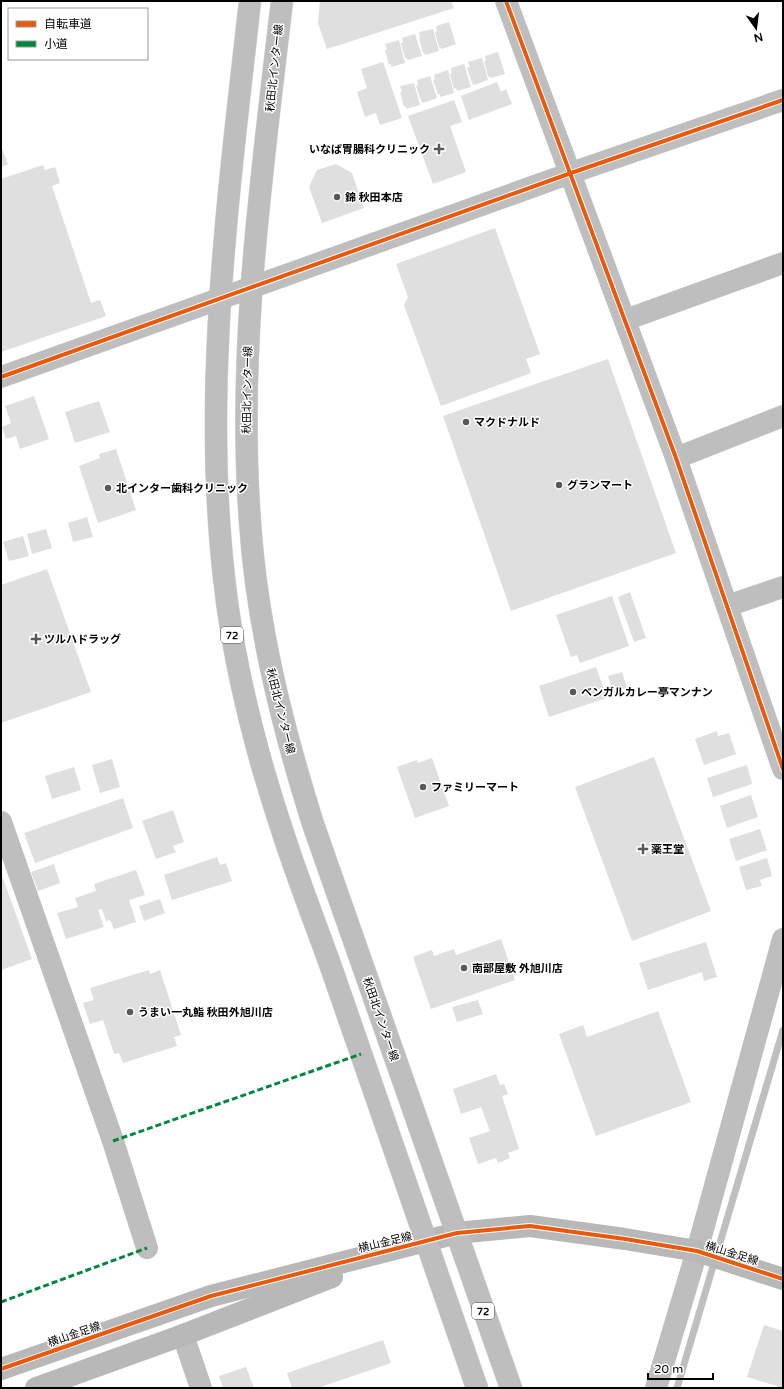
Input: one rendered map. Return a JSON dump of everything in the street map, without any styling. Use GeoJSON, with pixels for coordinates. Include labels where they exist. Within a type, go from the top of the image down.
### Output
{"type":"FeatureCollection","features":[{"type":"Feature","properties":{"kind":"street","name":"72"},"geometry":{"type":"LineString","coordinates":[[250,1],[219,300],[215,410],[218,518],[227,602],[245,699],[285,840],[427,1241],[477,1388]]}},
{"type":"Feature","properties":{"kind":"street","name":"秋田北インター線"},"geometry":{"type":"LineString","coordinates":[[282,1],[252,287],[248,349],[247,468],[255,580],[272,676],[287,737],[318,838],[511,1388]]}},
{"type":"Feature","properties":{"kind":"street"},"geometry":{"type":"LineString","coordinates":[[506,1],[676,458],[783,768]]}},
{"type":"Feature","properties":{"kind":"street"},"geometry":{"type":"LineString","coordinates":[[1,377],[571,173],[783,100]]}},
{"type":"Feature","properties":{"kind":"street"},"geometry":{"type":"LineString","coordinates":[[625,320],[783,263]]}},
{"type":"Feature","properties":{"kind":"street"},"geometry":{"type":"LineString","coordinates":[[676,458],[783,416]]}},
{"type":"Feature","properties":{"kind":"street"},"geometry":{"type":"LineString","coordinates":[[727,606],[783,587]]}},
{"type":"Feature","properties":{"kind":"street"},"geometry":{"type":"LineString","coordinates":[[1,822],[113,1141],[147,1248]]}},
{"type":"Feature","properties":{"kind":"street"},"geometry":{"type":"LineString","coordinates":[[656,1388],[699,1252],[783,938]]}},
{"type":"Feature","properties":{"kind":"street","name":"横山金足線"},"geometry":{"type":"LineString","coordinates":[[1,1369],[211,1296],[457,1233],[530,1226],[625,1238],[699,1252],[783,1279]]}},
{"type":"Feature","properties":{"kind":"street","name":"横山金足線"},"geometry":{"type":"LineString","coordinates":[[36,1388],[183,1335],[427,1241]]}},
{"type":"Feature","properties":{"kind":"street"},"geometry":{"type":"LineString","coordinates":[[183,1335],[201,1388]]}},
{"type":"Feature","properties":{"kind":"building"},"geometry":{"type":"Polygon","coordinates":[[[320,1],[451,1],[454,8],[327,49],[318,23],[320,1]]]}},
{"type":"Feature","properties":{"kind":"building"},"geometry":{"type":"Polygon","coordinates":[[[449,22],[456,44],[442,49],[439,47],[435,32],[437,31],[436,26],[449,22]]]}},
{"type":"Feature","properties":{"kind":"building"},"geometry":{"type":"Polygon","coordinates":[[[433,29],[439,51],[425,55],[424,52],[423,53],[419,38],[419,32],[433,29]]]}},
{"type":"Feature","properties":{"kind":"building"},"geometry":{"type":"Polygon","coordinates":[[[415,34],[422,56],[408,60],[405,58],[401,43],[403,43],[402,38],[415,34]]]}},
{"type":"Feature","properties":{"kind":"building"},"geometry":{"type":"Polygon","coordinates":[[[399,40],[405,63],[391,67],[391,64],[389,65],[385,50],[387,49],[385,44],[399,40]]]}},
{"type":"Feature","properties":{"kind":"building"},"geometry":{"type":"Polygon","coordinates":[[[498,52],[505,74],[491,78],[488,76],[484,61],[486,61],[485,56],[498,52]]]}},
{"type":"Feature","properties":{"kind":"building"},"geometry":{"type":"Polygon","coordinates":[[[482,58],[488,80],[474,85],[467,68],[470,67],[468,62],[482,58]]]}},
{"type":"Feature","properties":{"kind":"building"},"geometry":{"type":"Polygon","coordinates":[[[383,62],[402,118],[380,125],[376,113],[365,117],[357,92],[367,88],[361,69],[383,62]]]}},
{"type":"Feature","properties":{"kind":"building"},"geometry":{"type":"Polygon","coordinates":[[[464,64],[471,87],[457,91],[456,88],[454,89],[450,74],[452,73],[451,68],[464,64]]]}},
{"type":"Feature","properties":{"kind":"building"},"geometry":{"type":"Polygon","coordinates":[[[448,70],[454,93],[440,97],[433,80],[435,79],[434,75],[448,70]]]}},
{"type":"Feature","properties":{"kind":"building"},"geometry":{"type":"Polygon","coordinates":[[[430,76],[437,98],[423,103],[416,86],[418,85],[417,80],[430,76]]]}},
{"type":"Feature","properties":{"kind":"building"},"geometry":{"type":"Polygon","coordinates":[[[497,82],[501,92],[506,89],[512,104],[469,120],[461,96],[497,82]]]}},
{"type":"Feature","properties":{"kind":"building"},"geometry":{"type":"Polygon","coordinates":[[[414,83],[420,105],[406,109],[406,106],[404,107],[400,92],[402,92],[400,86],[414,83]]]}},
{"type":"Feature","properties":{"kind":"building","name":"いなば胃腸科クリニック"},"geometry":{"type":"Polygon","coordinates":[[[454,100],[462,122],[450,126],[466,172],[433,184],[408,116],[454,100]]]}},
{"type":"Feature","properties":{"kind":"building"},"geometry":{"type":"Polygon","coordinates":[[[1,146],[8,164],[1,167],[1,146]]]}},
{"type":"Feature","properties":{"kind":"building","name":"錦 秋田本店"},"geometry":{"type":"Polygon","coordinates":[[[336,164],[352,173],[364,208],[322,223],[309,187],[317,170],[336,164]]]}},
{"type":"Feature","properties":{"kind":"building"},"geometry":{"type":"Polygon","coordinates":[[[43,165],[45,170],[55,167],[60,183],[52,186],[91,303],[100,300],[106,316],[1,352],[1,179],[43,165]]]}},
{"type":"Feature","properties":{"kind":"building"},"geometry":{"type":"Polygon","coordinates":[[[495,228],[540,354],[526,359],[531,373],[441,406],[404,305],[408,297],[396,264],[495,228]]]}},
{"type":"Feature","properties":{"kind":"building","name":"グランマート"},"geometry":{"type":"Polygon","coordinates":[[[608,359],[676,553],[511,611],[443,416],[608,359]]]}},
{"type":"Feature","properties":{"kind":"building"},"geometry":{"type":"Polygon","coordinates":[[[34,396],[49,439],[20,449],[16,436],[6,439],[2,427],[11,423],[5,406],[34,396]]]}},
{"type":"Feature","properties":{"kind":"building"},"geometry":{"type":"Polygon","coordinates":[[[99,401],[110,432],[75,443],[65,412],[99,401]]]}},
{"type":"Feature","properties":{"kind":"building","name":"北インター歯科クリニック"},"geometry":{"type":"Polygon","coordinates":[[[116,449],[136,510],[98,523],[79,466],[100,458],[99,454],[116,449]]]}},
{"type":"Feature","properties":{"kind":"building"},"geometry":{"type":"Polygon","coordinates":[[[87,517],[93,537],[73,542],[68,523],[87,517]]]}},
{"type":"Feature","properties":{"kind":"building"},"geometry":{"type":"Polygon","coordinates":[[[46,529],[52,548],[32,554],[27,534],[46,529]]]}},
{"type":"Feature","properties":{"kind":"building"},"geometry":{"type":"Polygon","coordinates":[[[23,536],[29,556],[9,561],[3,542],[23,536]]]}},
{"type":"Feature","properties":{"kind":"building","name":"ツルハドラッグ"},"geometry":{"type":"Polygon","coordinates":[[[47,569],[91,692],[1,723],[1,585],[47,569]]]}},
{"type":"Feature","properties":{"kind":"building"},"geometry":{"type":"Polygon","coordinates":[[[630,592],[646,638],[634,642],[618,597],[630,592]]]}},
{"type":"Feature","properties":{"kind":"building"},"geometry":{"type":"Polygon","coordinates":[[[612,596],[629,646],[580,663],[577,655],[571,657],[556,615],[612,596]]]}},
{"type":"Feature","properties":{"kind":"building","name":"ベンガルカレー亭マンナン"},"geometry":{"type":"Polygon","coordinates":[[[596,667],[607,698],[549,717],[539,686],[596,667]]]}},
{"type":"Feature","properties":{"kind":"building"},"geometry":{"type":"Polygon","coordinates":[[[622,672],[627,688],[613,693],[608,676],[622,672]]]}},
{"type":"Feature","properties":{"kind":"building"},"geometry":{"type":"Polygon","coordinates":[[[717,731],[718,736],[729,733],[736,754],[704,765],[695,739],[717,731]]]}},
{"type":"Feature","properties":{"kind":"building","name":"薬王堂"},"geometry":{"type":"Polygon","coordinates":[[[654,757],[711,911],[632,941],[575,787],[654,757]]]}},
{"type":"Feature","properties":{"kind":"building","name":"ファミリーマート"},"geometry":{"type":"Polygon","coordinates":[[[432,758],[449,806],[415,818],[397,767],[417,760],[418,763],[432,758]]]}},
{"type":"Feature","properties":{"kind":"building"},"geometry":{"type":"Polygon","coordinates":[[[112,759],[120,787],[100,793],[92,765],[112,759]]]}},
{"type":"Feature","properties":{"kind":"building"},"geometry":{"type":"Polygon","coordinates":[[[747,765],[752,784],[713,797],[707,778],[747,765]]]}},
{"type":"Feature","properties":{"kind":"building"},"geometry":{"type":"Polygon","coordinates":[[[74,767],[81,790],[52,799],[45,776],[74,767]]]}},
{"type":"Feature","properties":{"kind":"building"},"geometry":{"type":"Polygon","coordinates":[[[751,795],[758,817],[727,828],[720,806],[751,795]]]}},
{"type":"Feature","properties":{"kind":"building"},"geometry":{"type":"Polygon","coordinates":[[[123,798],[133,828],[35,863],[24,833],[123,798]]]}},
{"type":"Feature","properties":{"kind":"building"},"geometry":{"type":"Polygon","coordinates":[[[173,810],[184,842],[173,846],[176,852],[156,859],[142,821],[173,810]]]}},
{"type":"Feature","properties":{"kind":"building"},"geometry":{"type":"Polygon","coordinates":[[[760,829],[767,850],[736,861],[729,839],[760,829]]]}},
{"type":"Feature","properties":{"kind":"building"},"geometry":{"type":"Polygon","coordinates":[[[217,857],[220,865],[226,863],[232,881],[172,900],[164,875],[217,857]]]}},
{"type":"Feature","properties":{"kind":"building"},"geometry":{"type":"Polygon","coordinates":[[[767,858],[772,876],[760,880],[762,886],[746,890],[739,867],[767,858]]]}},
{"type":"Feature","properties":{"kind":"building"},"geometry":{"type":"Polygon","coordinates":[[[54,864],[60,883],[38,891],[31,872],[54,864]]]}},
{"type":"Feature","properties":{"kind":"building"},"geometry":{"type":"Polygon","coordinates":[[[136,870],[145,895],[129,900],[136,922],[114,929],[110,920],[106,921],[102,909],[98,910],[104,927],[66,939],[57,913],[78,907],[75,898],[96,891],[94,884],[136,870]]]}},
{"type":"Feature","properties":{"kind":"building"},"geometry":{"type":"Polygon","coordinates":[[[1,873],[32,959],[1,970],[1,873]]]}},
{"type":"Feature","properties":{"kind":"building"},"geometry":{"type":"Polygon","coordinates":[[[160,899],[165,913],[144,921],[139,906],[160,899]]]}},
{"type":"Feature","properties":{"kind":"building","name":"南部屋敷 外旭川店"},"geometry":{"type":"Polygon","coordinates":[[[501,939],[515,980],[431,1009],[413,957],[432,950],[434,956],[454,949],[456,955],[501,939]]]}},
{"type":"Feature","properties":{"kind":"building"},"geometry":{"type":"Polygon","coordinates":[[[706,942],[717,977],[704,981],[702,972],[648,990],[639,963],[706,942]]]}},
{"type":"Feature","properties":{"kind":"building","name":"うまい一丸鮨 秋田外旭川店"},"geometry":{"type":"Polygon","coordinates":[[[149,970],[150,974],[160,970],[181,1035],[174,1037],[177,1046],[123,1063],[119,1053],[114,1054],[103,1020],[90,1024],[83,1003],[94,1000],[90,988],[149,970]]]}},
{"type":"Feature","properties":{"kind":"building"},"geometry":{"type":"Polygon","coordinates":[[[478,1000],[483,1014],[457,1022],[452,1007],[478,1000]]]}},
{"type":"Feature","properties":{"kind":"building"},"geometry":{"type":"Polygon","coordinates":[[[658,1011],[691,1102],[596,1136],[559,1034],[583,1025],[587,1037],[658,1011]]]}},
{"type":"Feature","properties":{"kind":"building"},"geometry":{"type":"Polygon","coordinates":[[[496,1074],[500,1085],[504,1084],[508,1094],[502,1096],[519,1149],[508,1153],[510,1158],[498,1163],[496,1158],[478,1164],[469,1138],[490,1131],[481,1107],[461,1114],[453,1089],[496,1074]]]}},
{"type":"Feature","properties":{"kind":"building"},"geometry":{"type":"Polygon","coordinates":[[[764,1325],[783,1331],[783,1388],[747,1377],[764,1325]]]}},
{"type":"Feature","properties":{"kind":"building"},"geometry":{"type":"Polygon","coordinates":[[[383,1340],[391,1363],[318,1388],[292,1388],[287,1373],[383,1340]]]}},
{"type":"Feature","properties":{"kind":"building"},"geometry":{"type":"Polygon","coordinates":[[[246,1367],[254,1388],[223,1388],[219,1376],[246,1367]]]}},
{"type":"Feature","properties":{"kind":"waterway"},"geometry":{"type":"LineString","coordinates":[[677,1388],[783,1030]]}},
{"type":"Feature","properties":{"kind":"marked path"},"geometry":{"type":"LineString","coordinates":[[113,1141],[361,1054]]}},
{"type":"Feature","properties":{"kind":"marked path"},"geometry":{"type":"LineString","coordinates":[[1,1302],[147,1248]]}},
{"type":"Feature","properties":{"kind":"cycle path"},"geometry":{"type":"LineString","coordinates":[[506,1],[676,458],[783,769]]}},
{"type":"Feature","properties":{"kind":"cycle path"},"geometry":{"type":"LineString","coordinates":[[1,377],[571,173],[783,100]]}},
{"type":"Feature","properties":{"kind":"cycle path"},"geometry":{"type":"LineString","coordinates":[[1,1369],[211,1296],[457,1233],[530,1226],[625,1239],[697,1251],[783,1279]]}},
{"type":"Feature","properties":{"kind":"place","name":"いなば胃腸科クリニック"},"geometry":{"type":"Point","coordinates":[439,149]}},
{"type":"Feature","properties":{"kind":"place","name":"錦 秋田本店"},"geometry":{"type":"Point","coordinates":[337,197]}},
{"type":"Feature","properties":{"kind":"place","name":"マクドナルド"},"geometry":{"type":"Point","coordinates":[466,422]}},
{"type":"Feature","properties":{"kind":"place","name":"グランマート"},"geometry":{"type":"Point","coordinates":[559,485]}},
{"type":"Feature","properties":{"kind":"place","name":"北インター歯科クリニック"},"geometry":{"type":"Point","coordinates":[108,488]}},
{"type":"Feature","properties":{"kind":"place","name":"ツルハドラッグ"},"geometry":{"type":"Point","coordinates":[36,639]}},
{"type":"Feature","properties":{"kind":"place","name":"ベンガルカレー亭マンナン"},"geometry":{"type":"Point","coordinates":[573,692]}},
{"type":"Feature","properties":{"kind":"place","name":"ファミリーマート"},"geometry":{"type":"Point","coordinates":[423,787]}},
{"type":"Feature","properties":{"kind":"place","name":"薬王堂"},"geometry":{"type":"Point","coordinates":[643,849]}},
{"type":"Feature","properties":{"kind":"place","name":"南部屋敷 外旭川店"},"geometry":{"type":"Point","coordinates":[464,968]}},
{"type":"Feature","properties":{"kind":"place","name":"うまい一丸鮨 秋田外旭川店"},"geometry":{"type":"Point","coordinates":[130,1012]}}]}
